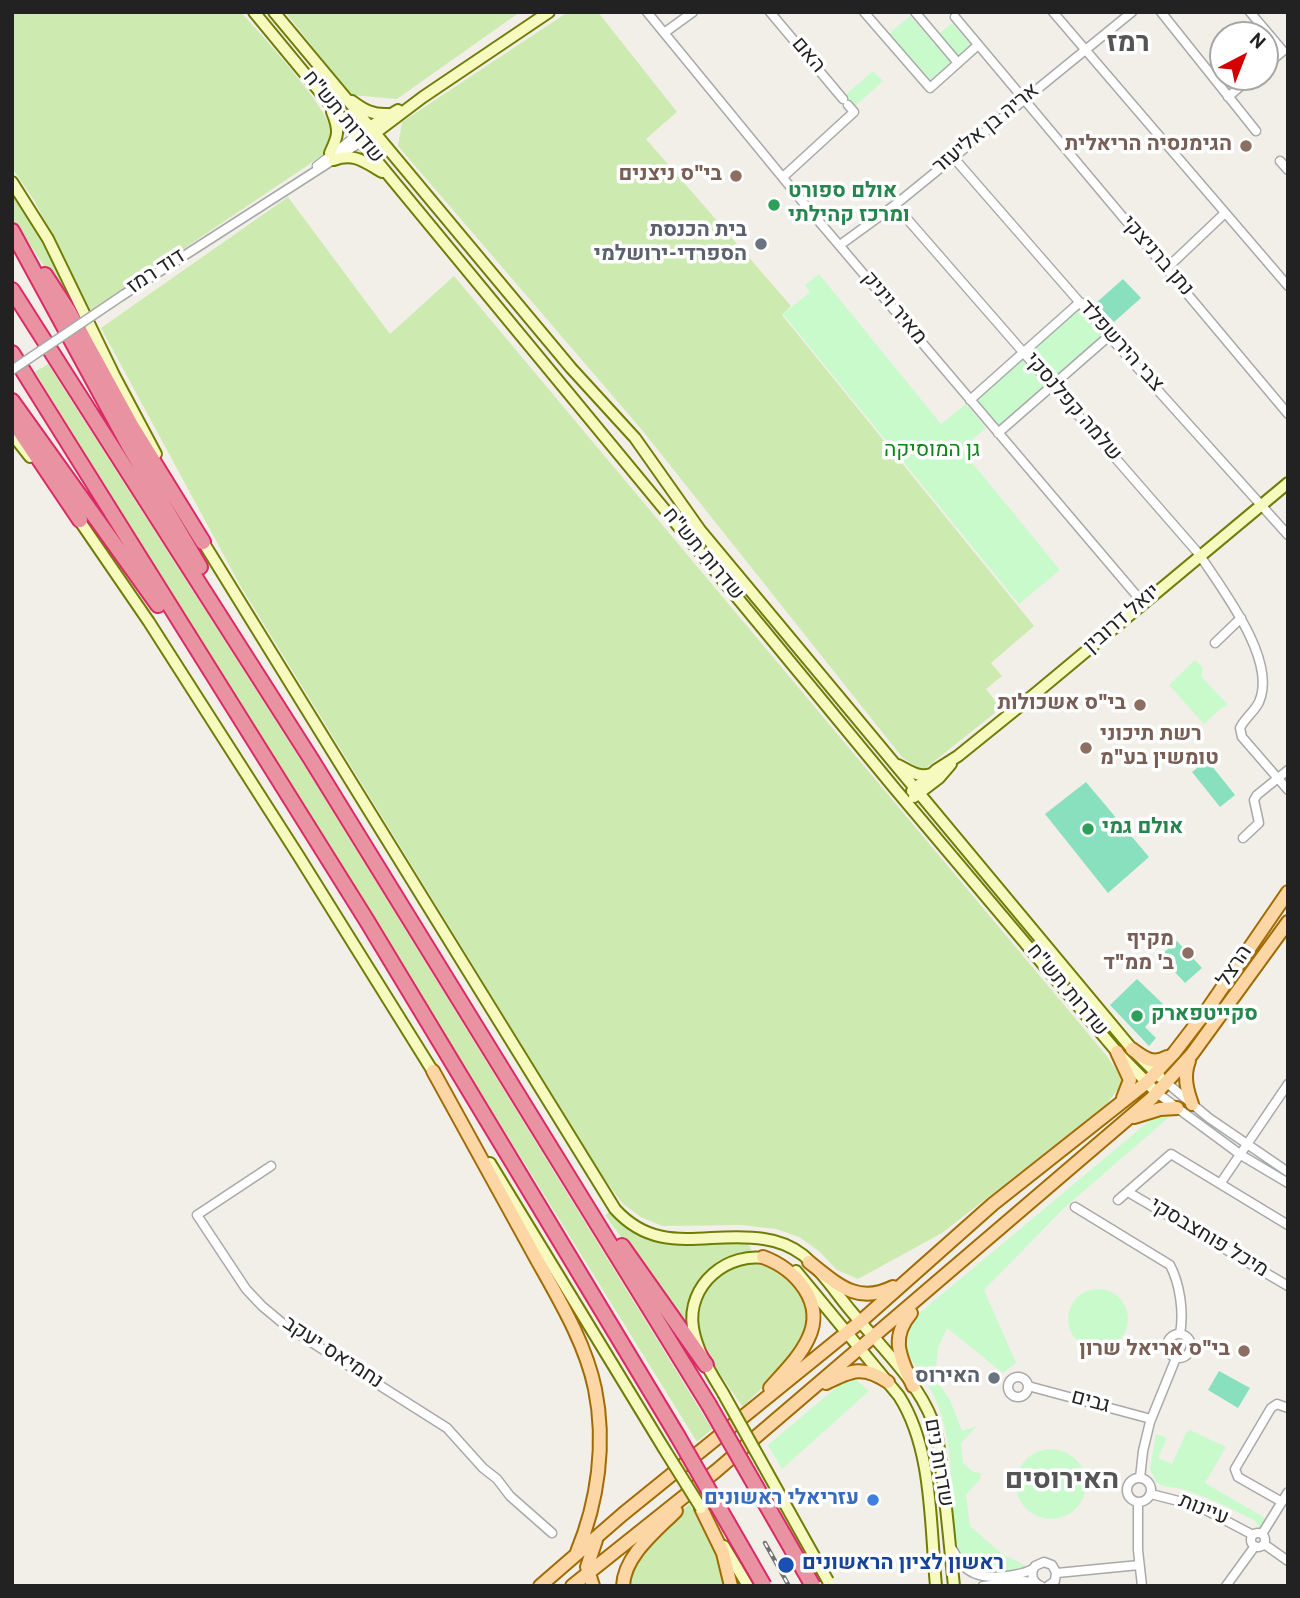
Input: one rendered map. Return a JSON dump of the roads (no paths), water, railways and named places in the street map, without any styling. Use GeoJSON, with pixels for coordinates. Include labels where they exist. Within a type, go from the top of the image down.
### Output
{"type":"FeatureCollection","features":[{"type":"Feature","properties":{"kind":"highway"},"geometry":{"type":"LineString","coordinates":[[12,228],[69,312],[132,428],[203,542]]}},
{"type":"Feature","properties":{"kind":"highway"},"geometry":{"type":"LineString","coordinates":[[12,228],[129,446],[311,759]]}},
{"type":"Feature","properties":{"kind":"highway"},"geometry":{"type":"LineString","coordinates":[[12,290],[311,759],[562,1163],[709,1405],[813,1586]]}},
{"type":"Feature","properties":{"kind":"highway"},"geometry":{"type":"LineString","coordinates":[[12,353],[367,921],[677,1434],[764,1586]]}},
{"type":"Feature","properties":{"kind":"highway"},"geometry":{"type":"LineString","coordinates":[[12,401],[247,730]]}},
{"type":"Feature","properties":{"kind":"highway"},"geometry":{"type":"LineString","coordinates":[[12,419],[80,520]]}},
{"type":"Feature","properties":{"kind":"highway"},"geometry":{"type":"LineString","coordinates":[[562,1163],[706,1365]]}},
{"type":"Feature","properties":{"kind":"main road","name":"שדרות תש\"ח"},"geometry":{"type":"LineString","coordinates":[[254,12],[906,801],[1117,1052],[1157,1093]]}},
{"type":"Feature","properties":{"kind":"main road","name":"שדרות תש\"ח"},"geometry":{"type":"LineString","coordinates":[[274,12],[571,368],[635,438],[700,530],[939,819],[1132,1049],[1167,1083]]}},
{"type":"Feature","properties":{"kind":"main road","name":"דוד רמז"},"geometry":{"type":"LineString","coordinates":[[372,131],[387,126],[423,97],[547,13]]}},
{"type":"Feature","properties":{"kind":"main road"},"geometry":{"type":"LineString","coordinates":[[336,88],[365,111],[391,113]]}},
{"type":"Feature","properties":{"kind":"main road","name":"דוד רמז"},"geometry":{"type":"LineString","coordinates":[[359,139],[391,113],[423,97]]}},
{"type":"Feature","properties":{"kind":"main road"},"geometry":{"type":"LineString","coordinates":[[327,100],[337,123],[338,136],[332,157],[358,158],[389,176]]}},
{"type":"Feature","properties":{"kind":"main road"},"geometry":{"type":"LineString","coordinates":[[387,126],[385,140],[394,157]]}},
{"type":"Feature","properties":{"kind":"main road","name":"שדרות נים"},"geometry":{"type":"LineString","coordinates":[[12,182],[48,239],[114,375],[203,542],[615,1209],[629,1223],[657,1237],[688,1240],[743,1237],[768,1239],[791,1247],[810,1262],[913,1386],[927,1409],[936,1434],[954,1586]]}},
{"type":"Feature","properties":{"kind":"main road"},"geometry":{"type":"LineString","coordinates":[[12,434],[80,520],[269,808],[433,1070],[748,1586]]}},
{"type":"Feature","properties":{"kind":"main road","name":"יואל דרובין"},"geometry":{"type":"LineString","coordinates":[[906,801],[1199,554],[1288,483]]}},
{"type":"Feature","properties":{"kind":"main road"},"geometry":{"type":"LineString","coordinates":[[891,761],[918,775],[935,776],[931,795],[939,819]]}},
{"type":"Feature","properties":{"kind":"main road","name":"הרצל"},"geometry":{"type":"LineString","coordinates":[[919,1269],[971,1222],[1146,1083],[1174,1053],[1207,1010],[1288,892]]}},
{"type":"Feature","properties":{"kind":"main road","name":"הרצל"},"geometry":{"type":"LineString","coordinates":[[947,1275],[1167,1083],[1192,1054],[1288,922]]}},
{"type":"Feature","properties":{"kind":"main road"},"geometry":{"type":"LineString","coordinates":[[1132,1049],[1156,1062],[1174,1053]]}},
{"type":"Feature","properties":{"kind":"main road"},"geometry":{"type":"LineString","coordinates":[[1117,1052],[1130,1080],[1121,1102]]}},
{"type":"Feature","properties":{"kind":"main road"},"geometry":{"type":"LineString","coordinates":[[1192,1054],[1185,1070],[1192,1104]]}},
{"type":"Feature","properties":{"kind":"main road"},"geometry":{"type":"LineString","coordinates":[[433,1070],[550,1283],[590,1371],[600,1433],[591,1517],[576,1554]]}},
{"type":"Feature","properties":{"kind":"main road"},"geometry":{"type":"LineString","coordinates":[[1130,1118],[1160,1109],[1177,1108]]}},
{"type":"Feature","properties":{"kind":"main road"},"geometry":{"type":"LineString","coordinates":[[734,1426],[792,1363],[812,1328],[810,1304],[800,1281],[782,1265],[763,1257],[746,1258],[725,1265],[711,1276],[699,1291],[694,1307],[693,1326],[706,1365],[723,1393],[830,1583]]}},
{"type":"Feature","properties":{"kind":"main road","name":"שדרות נים"},"geometry":{"type":"LineString","coordinates":[[763,1257],[787,1265],[802,1276],[907,1408],[919,1438],[936,1586]]}},
{"type":"Feature","properties":{"kind":"main road"},"geometry":{"type":"LineString","coordinates":[[810,1262],[838,1285],[852,1292],[869,1295],[894,1286],[919,1269]]}},
{"type":"Feature","properties":{"kind":"main road"},"geometry":{"type":"LineString","coordinates":[[540,1586],[860,1322],[919,1269]]}},
{"type":"Feature","properties":{"kind":"main road"},"geometry":{"type":"LineString","coordinates":[[572,1586],[716,1471],[947,1275]]}},
{"type":"Feature","properties":{"kind":"main road"},"geometry":{"type":"LineString","coordinates":[[913,1386],[900,1352],[900,1328],[947,1275]]}},
{"type":"Feature","properties":{"kind":"main road"},"geometry":{"type":"LineString","coordinates":[[799,1399],[853,1371],[869,1371],[888,1382]]}},
{"type":"Feature","properties":{"kind":"main road"},"geometry":{"type":"LineString","coordinates":[[623,1586],[625,1571],[634,1556],[716,1471]]}},
{"type":"Feature","properties":{"kind":"main road"},"geometry":{"type":"LineString","coordinates":[[701,1508],[723,1553],[731,1586]]}},
{"type":"Feature","properties":{"kind":"main road"},"geometry":{"type":"LineString","coordinates":[[593,1586],[588,1573],[588,1559],[600,1534]]}},
{"type":"Feature","properties":{"kind":"street","name":"מאיר ויניק"},"geometry":{"type":"LineString","coordinates":[[647,12],[839,246],[1143,603]]}},
{"type":"Feature","properties":{"kind":"street"},"geometry":{"type":"LineString","coordinates":[[664,33],[693,12]]}},
{"type":"Feature","properties":{"kind":"street","name":"האם"},"geometry":{"type":"LineString","coordinates":[[770,12],[854,112],[783,177]]}},
{"type":"Feature","properties":{"kind":"street"},"geometry":{"type":"LineString","coordinates":[[864,12],[930,88],[978,45]]}},
{"type":"Feature","properties":{"kind":"street"},"geometry":{"type":"LineString","coordinates":[[915,12],[958,63]]}},
{"type":"Feature","properties":{"kind":"street"},"geometry":{"type":"LineString","coordinates":[[1053,12],[1288,286]]}},
{"type":"Feature","properties":{"kind":"street","name":"אריה בן אליעזר"},"geometry":{"type":"LineString","coordinates":[[839,246],[954,158],[1132,12]]}},
{"type":"Feature","properties":{"kind":"street"},"geometry":{"type":"LineString","coordinates":[[1161,12],[1256,131]]}},
{"type":"Feature","properties":{"kind":"street","name":"נתן ברניצקי"},"geometry":{"type":"LineString","coordinates":[[955,17],[1288,414]]}},
{"type":"Feature","properties":{"kind":"street"},"geometry":{"type":"LineString","coordinates":[[1227,97],[1234,91]]}},
{"type":"Feature","properties":{"kind":"street","name":"דוד רמז"},"geometry":{"type":"LineString","coordinates":[[12,370],[359,139]]}},
{"type":"Feature","properties":{"kind":"street","name":"צבי הירשפלד"},"geometry":{"type":"LineString","coordinates":[[954,158],[1288,535]]}},
{"type":"Feature","properties":{"kind":"street"},"geometry":{"type":"LineString","coordinates":[[1280,161],[1288,170]]}},
{"type":"Feature","properties":{"kind":"street","name":"שלמה קפלנסקי"},"geometry":{"type":"LineString","coordinates":[[895,205],[1199,554],[1254,643],[1262,674],[1258,704],[1240,728],[1242,737],[1279,779]]}},
{"type":"Feature","properties":{"kind":"street"},"geometry":{"type":"LineString","coordinates":[[1166,269],[1225,213]]}},
{"type":"Feature","properties":{"kind":"street"},"geometry":{"type":"LineString","coordinates":[[970,400],[1080,302]]}},
{"type":"Feature","properties":{"kind":"street"},"geometry":{"type":"LineString","coordinates":[[998,433],[1109,336]]}},
{"type":"Feature","properties":{"kind":"street"},"geometry":{"type":"LineString","coordinates":[[1215,643],[1241,618]]}},
{"type":"Feature","properties":{"kind":"street"},"geometry":{"type":"LineString","coordinates":[[1243,838],[1259,823],[1254,800],[1257,794],[1288,770]]}},
{"type":"Feature","properties":{"kind":"street"},"geometry":{"type":"LineString","coordinates":[[1279,779],[1288,790]]}},
{"type":"Feature","properties":{"kind":"street"},"geometry":{"type":"LineString","coordinates":[[1167,1083],[1248,1146],[1288,1172]]}},
{"type":"Feature","properties":{"kind":"street"},"geometry":{"type":"LineString","coordinates":[[1223,1186],[1288,1084]]}},
{"type":"Feature","properties":{"kind":"street"},"geometry":{"type":"LineString","coordinates":[[1157,1093],[1241,1155],[1288,1183]]}},
{"type":"Feature","properties":{"kind":"street","name":"מיכל פוחצבסקי"},"geometry":{"type":"LineString","coordinates":[[1118,1200],[1171,1154],[1288,1225]]}},
{"type":"Feature","properties":{"kind":"street","name":"נחמיאס יעקב"},"geometry":{"type":"LineString","coordinates":[[271,1166],[197,1216],[246,1289],[286,1326],[446,1428],[510,1496],[552,1534]]}},
{"type":"Feature","properties":{"kind":"street","name":"מיכל פוחצבסקי"},"geometry":{"type":"LineString","coordinates":[[1128,1192],[1288,1286]]}},
{"type":"Feature","properties":{"kind":"street"},"geometry":{"type":"LineString","coordinates":[[1075,1207],[1170,1265],[1177,1278],[1180,1334]]}},
{"type":"Feature","properties":{"kind":"street"},"geometry":{"type":"LineString","coordinates":[[1180,1334],[1189,1338],[1191,1347],[1187,1356],[1176,1358],[1170,1354],[1167,1345],[1171,1336],[1180,1334]]}},
{"type":"Feature","properties":{"kind":"street"},"geometry":{"type":"LineString","coordinates":[[1140,1478],[1151,1419],[1176,1358]]}},
{"type":"Feature","properties":{"kind":"street","name":"גבים"},"geometry":{"type":"LineString","coordinates":[[1028,1386],[1151,1419]]}},
{"type":"Feature","properties":{"kind":"street"},"geometry":{"type":"LineString","coordinates":[[1282,1502],[1238,1477],[1235,1469],[1271,1408],[1277,1404],[1288,1408]]}},
{"type":"Feature","properties":{"kind":"street"},"geometry":{"type":"LineString","coordinates":[[1140,1478],[1149,1483],[1151,1494],[1147,1500],[1138,1503],[1129,1498],[1127,1487],[1131,1481],[1140,1478]]}},
{"type":"Feature","properties":{"kind":"street"},"geometry":{"type":"LineString","coordinates":[[1288,1492],[1251,1541],[1288,1561]]}},
{"type":"Feature","properties":{"kind":"street","name":"עיינות"},"geometry":{"type":"LineString","coordinates":[[1151,1494],[1198,1506],[1257,1534]]}},
{"type":"Feature","properties":{"kind":"street"},"geometry":{"type":"LineString","coordinates":[[1138,1503],[1142,1586]]}},
{"type":"Feature","properties":{"kind":"street"},"geometry":{"type":"LineString","coordinates":[[1226,1586],[1265,1539],[1257,1534]]}},
{"type":"Feature","properties":{"kind":"street"},"geometry":{"type":"LineString","coordinates":[[949,1542],[962,1565],[980,1577],[1023,1574],[1040,1563],[1047,1562],[1056,1573],[1055,1581],[1048,1586]]}},
{"type":"Feature","properties":{"kind":"street"},"geometry":{"type":"LineString","coordinates":[[1056,1573],[1139,1565]]}},
{"type":"Feature","properties":{"kind":"street"},"geometry":{"type":"LineString","coordinates":[[1034,1568],[1032,1577],[1039,1585]]}},
{"type":"Feature","properties":{"kind":"street"},"geometry":{"type":"LineString","coordinates":[[984,1586],[1025,1581],[1039,1585]]}},
{"type":"Feature","properties":{"kind":"railway"},"geometry":{"type":"LineString","coordinates":[[765,1543],[789,1586]]}},
{"type":"Feature","properties":{"kind":"place","name":"הגימנסיה הריאלית"},"geometry":{"type":"Point","coordinates":[1246,146]}},
{"type":"Feature","properties":{"kind":"place","name":"בי\"ס ניצנים"},"geometry":{"type":"Point","coordinates":[736,176]}},
{"type":"Feature","properties":{"kind":"place","name":"אולם ספורט ומרכז קהילתי"},"geometry":{"type":"Point","coordinates":[774,205]}},
{"type":"Feature","properties":{"kind":"place","name":"בית הכנסת הספרדי-ירושלמי"},"geometry":{"type":"Point","coordinates":[761,244]}},
{"type":"Feature","properties":{"kind":"place","name":"בי\"ס אשכולות"},"geometry":{"type":"Point","coordinates":[1140,705]}},
{"type":"Feature","properties":{"kind":"place","name":"רשת תיכוני טומשין בע\"מ"},"geometry":{"type":"Point","coordinates":[1086,748]}},
{"type":"Feature","properties":{"kind":"place","name":"אולם גמי"},"geometry":{"type":"Point","coordinates":[1088,829]}},
{"type":"Feature","properties":{"kind":"place","name":"מקיף ב' ממ\"ד"},"geometry":{"type":"Point","coordinates":[1188,953]}},
{"type":"Feature","properties":{"kind":"place","name":"סקייטפארק"},"geometry":{"type":"Point","coordinates":[1137,1016]}},
{"type":"Feature","properties":{"kind":"place","name":"בי\"ס אריאל שרון"},"geometry":{"type":"Point","coordinates":[1244,1351]}},
{"type":"Feature","properties":{"kind":"place","name":"האירוס"},"geometry":{"type":"Point","coordinates":[994,1378]}},
{"type":"Feature","properties":{"kind":"place","name":"עזריאלי ראשונים"},"geometry":{"type":"Point","coordinates":[873,1500]}},
{"type":"Feature","properties":{"kind":"place","name":"ראשון לציון הראשונים"},"geometry":{"type":"Point","coordinates":[786,1565]}},
{"type":"Feature","properties":{"kind":"district","name":"רמז"},"geometry":{"type":"Point","coordinates":[1128,45]}},
{"type":"Feature","properties":{"kind":"district","name":"האירוסים"},"geometry":{"type":"Point","coordinates":[1062,1482]}},
{"type":"Feature","properties":{"kind":"park label","name":"גן המוסיקה"},"geometry":{"type":"Point","coordinates":[932,452]}}]}
